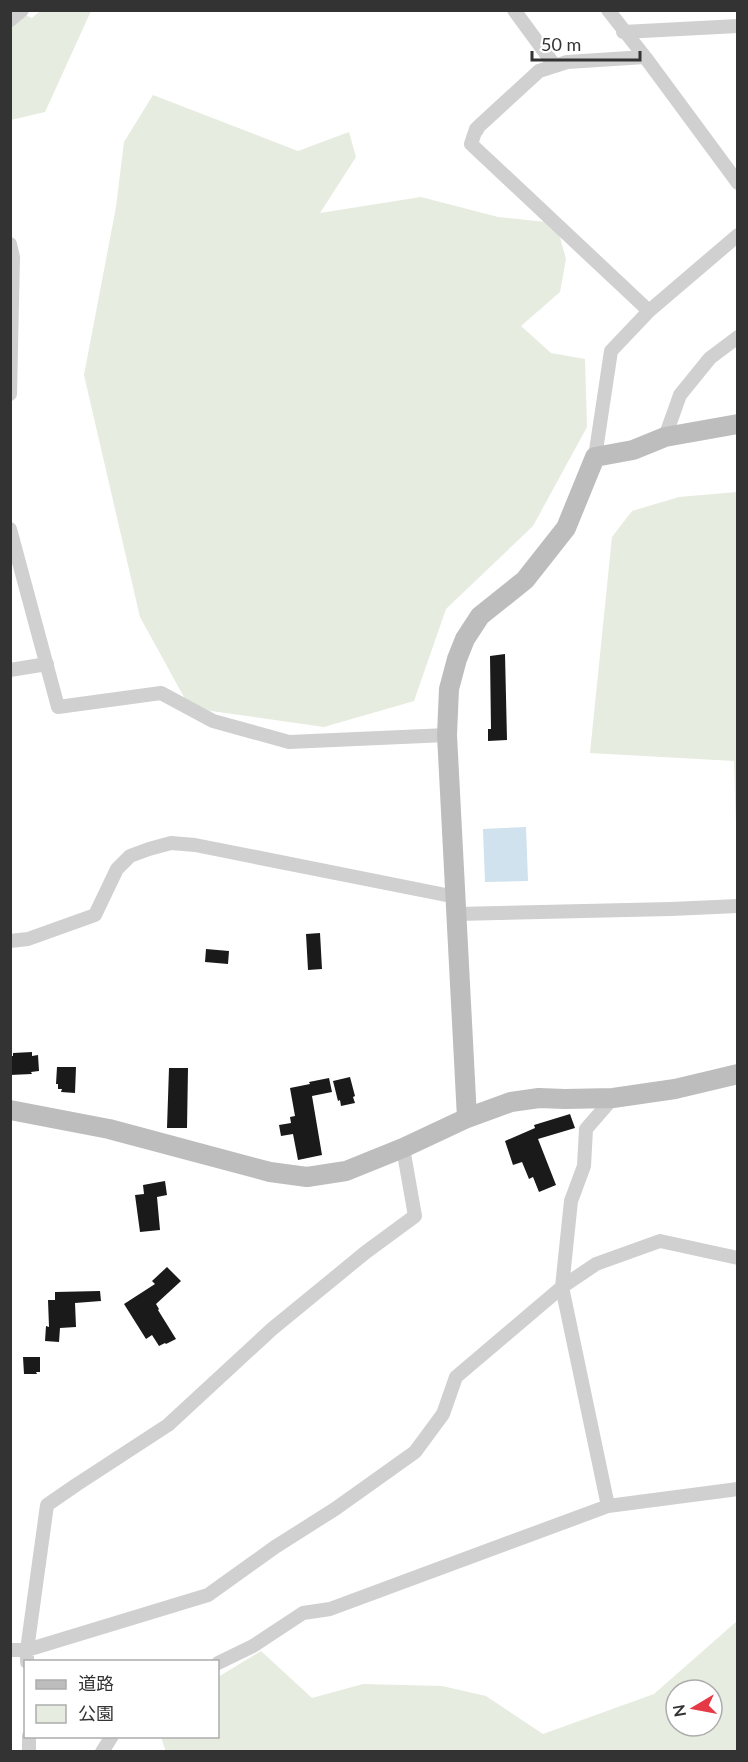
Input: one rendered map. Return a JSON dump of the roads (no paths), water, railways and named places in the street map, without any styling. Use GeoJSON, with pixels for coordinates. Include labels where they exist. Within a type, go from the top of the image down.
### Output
{"type":"FeatureCollection","features":[{"type":"Feature","properties":{"kind":"street"},"geometry":{"type":"LineString","coordinates":[[10,20],[22,10]]}},
{"type":"Feature","properties":{"kind":"street"},"geometry":{"type":"LineString","coordinates":[[514,10],[555,66]]}},
{"type":"Feature","properties":{"kind":"street"},"geometry":{"type":"LineString","coordinates":[[608,10],[738,183]]}},
{"type":"Feature","properties":{"kind":"street"},"geometry":{"type":"LineString","coordinates":[[624,32],[738,27]]}},
{"type":"Feature","properties":{"kind":"street"},"geometry":{"type":"LineString","coordinates":[[645,57],[567,62],[539,71],[476,129],[471,144],[649,311]]}},
{"type":"Feature","properties":{"kind":"street"},"geometry":{"type":"LineString","coordinates":[[467,1118],[447,735],[449,689],[457,659],[465,639],[480,616],[525,580],[566,528],[595,457],[611,351],[649,311],[738,235]]}},
{"type":"Feature","properties":{"kind":"street"},"geometry":{"type":"LineString","coordinates":[[10,244],[13,257],[10,394]]}},
{"type":"Feature","properties":{"kind":"street"},"geometry":{"type":"LineString","coordinates":[[665,437],[680,395],[710,358],[738,337]]}},
{"type":"Feature","properties":{"kind":"street"},"geometry":{"type":"LineString","coordinates":[[595,457],[633,450],[665,437],[738,424]]}},
{"type":"Feature","properties":{"kind":"street"},"geometry":{"type":"LineString","coordinates":[[10,530],[58,707],[161,693],[213,721],[289,742],[447,735]]}},
{"type":"Feature","properties":{"kind":"street"},"geometry":{"type":"LineString","coordinates":[[10,670],[47,664]]}},
{"type":"Feature","properties":{"kind":"street"},"geometry":{"type":"LineString","coordinates":[[10,941],[28,939],[95,915],[117,869],[130,856],[171,843],[195,845],[456,905],[671,909],[738,906]]}},
{"type":"Feature","properties":{"kind":"street"},"geometry":{"type":"LineString","coordinates":[[10,1110],[109,1129],[270,1172],[307,1177],[346,1171],[403,1148],[467,1118],[511,1102],[539,1098],[613,1098],[675,1089],[738,1074]]}},
{"type":"Feature","properties":{"kind":"street"},"geometry":{"type":"LineString","coordinates":[[608,1506],[562,1287],[570,1201],[584,1166],[586,1129],[613,1098]]}},
{"type":"Feature","properties":{"kind":"street"},"geometry":{"type":"LineString","coordinates":[[27,1656],[47,1505],[168,1425],[272,1329],[366,1252],[415,1216],[403,1148]]}},
{"type":"Feature","properties":{"kind":"street"},"geometry":{"type":"LineString","coordinates":[[10,1650],[27,1656],[208,1595],[274,1547],[335,1509],[415,1452],[443,1414],[456,1377],[562,1287],[596,1264],[660,1240],[738,1258]]}},
{"type":"Feature","properties":{"kind":"street"},"geometry":{"type":"LineString","coordinates":[[219,1663],[253,1646],[303,1613],[330,1609],[608,1506],[738,1488]]}},
{"type":"Feature","properties":{"kind":"street"},"geometry":{"type":"LineString","coordinates":[[102,1752],[111,1738]]}},
{"type":"Feature","properties":{"kind":"water"},"geometry":{"type":"Polygon","coordinates":[[[526,827],[528,881],[485,882],[483,829],[526,827]]]}}]}
